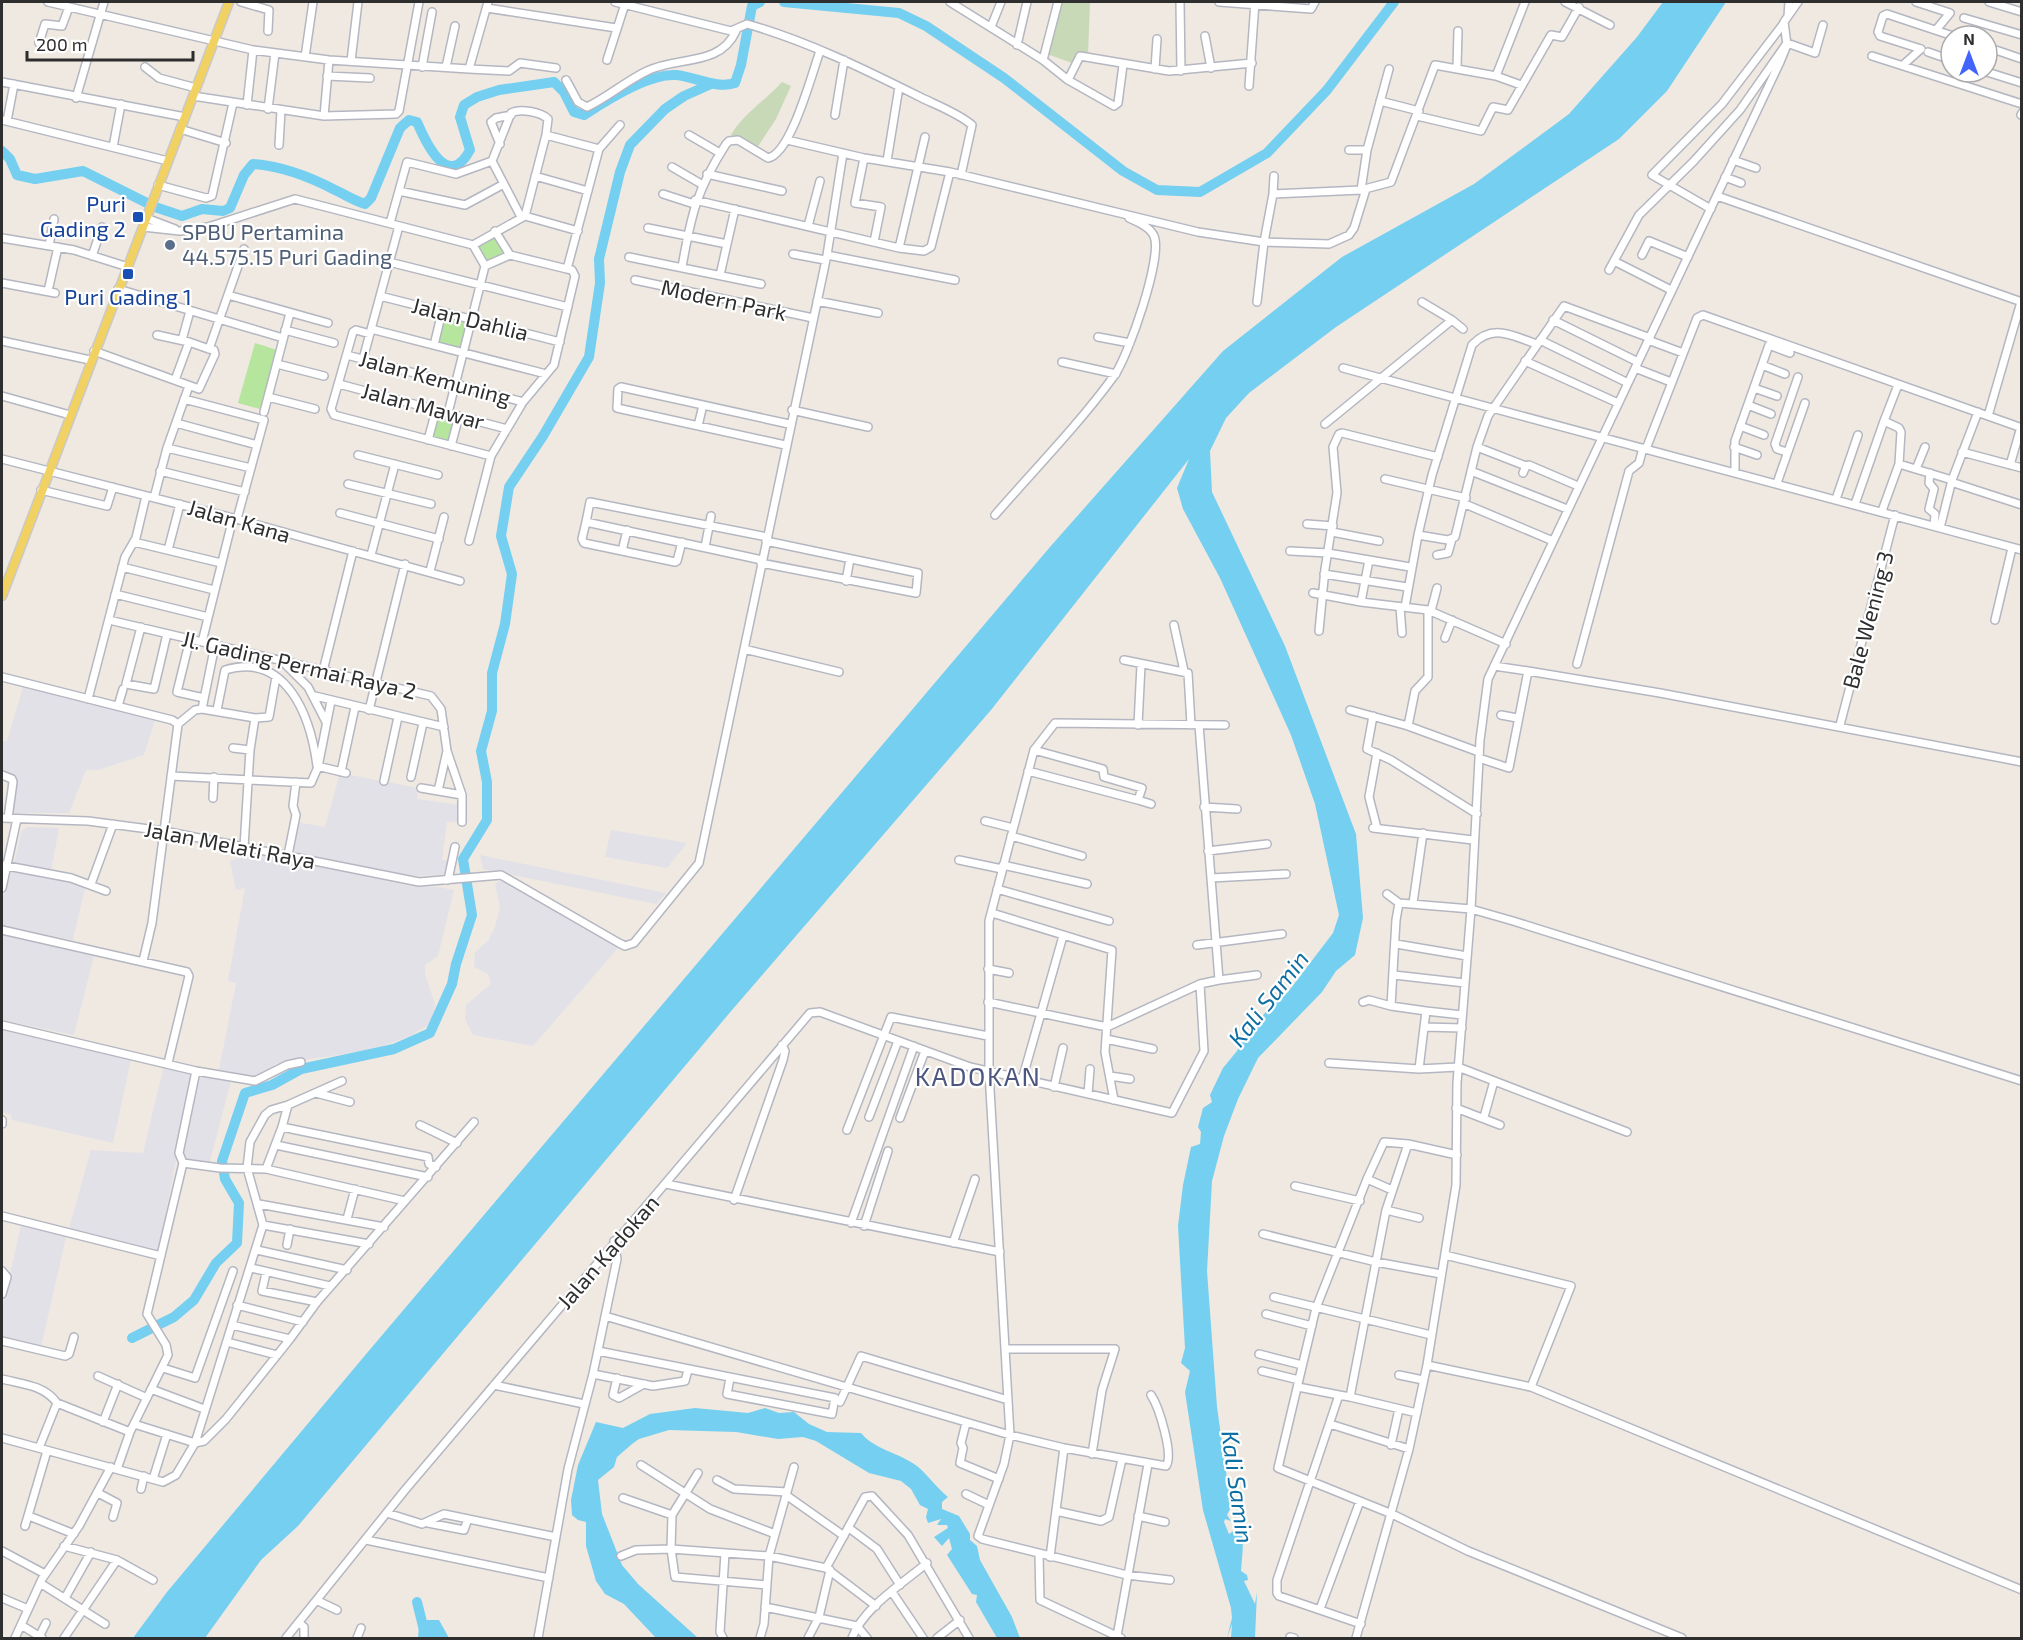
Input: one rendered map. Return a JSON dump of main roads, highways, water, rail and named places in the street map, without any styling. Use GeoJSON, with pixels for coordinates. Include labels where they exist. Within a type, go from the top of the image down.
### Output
{"type":"FeatureCollection","features":[{"type":"Feature","properties":{"kind":"main road"},"geometry":{"type":"LineString","coordinates":[[2,596],[90,360],[229,2]]}},
{"type":"Feature","properties":{"kind":"water"},"geometry":{"type":"Polygon","coordinates":[[[1663,2],[1726,2],[1667,91],[1619,139],[1336,327],[1249,393],[1226,418],[1210,451],[1212,492],[1285,646],[1356,834],[1363,918],[1355,955],[1336,971],[1322,992],[1258,1058],[1238,1099],[1224,1136],[1212,1181],[1207,1271],[1217,1407],[1231,1507],[1227,1515],[1231,1521],[1225,1519],[1224,1522],[1229,1534],[1235,1530],[1234,1519],[1241,1530],[1243,1544],[1241,1571],[1247,1575],[1248,1580],[1244,1581],[1255,1604],[1257,1592],[1255,1638],[1231,1638],[1232,1624],[1227,1638],[1232,1618],[1231,1608],[1203,1510],[1185,1392],[1190,1371],[1181,1363],[1185,1348],[1178,1226],[1191,1147],[1200,1144],[1201,1132],[1198,1127],[1203,1108],[1212,1102],[1210,1095],[1223,1068],[1237,1051],[1245,1036],[1271,1006],[1288,992],[1333,933],[1339,915],[1315,804],[1291,735],[1220,578],[1183,509],[1177,488],[1189,459],[991,710],[732,1010],[298,1526],[261,1560],[205,1638],[133,1638],[167,1592],[367,1353],[1050,547],[1223,351],[1342,257],[1474,184],[1569,114],[1637,37],[1663,2]]]}},
{"type":"Feature","properties":{"kind":"water"},"geometry":{"type":"Polygon","coordinates":[[[695,1408],[748,1413],[765,1408],[779,1413],[794,1412],[809,1424],[827,1432],[861,1433],[873,1443],[917,1466],[948,1497],[942,1502],[942,1509],[959,1516],[970,1534],[970,1540],[977,1546],[980,1560],[1012,1617],[1020,1638],[997,1638],[976,1602],[977,1595],[972,1594],[947,1555],[952,1549],[949,1538],[942,1546],[934,1537],[948,1528],[947,1525],[937,1525],[941,1519],[928,1523],[926,1517],[928,1509],[920,1505],[911,1489],[901,1481],[869,1473],[816,1441],[803,1437],[778,1439],[736,1432],[669,1430],[639,1439],[617,1457],[614,1467],[598,1480],[602,1514],[622,1565],[638,1584],[698,1638],[656,1638],[624,1604],[605,1594],[596,1581],[586,1546],[586,1522],[572,1515],[571,1500],[578,1465],[596,1422],[623,1428],[650,1414],[695,1408]]]}},
{"type":"Feature","properties":{"kind":"water"},"geometry":{"type":"Polygon","coordinates":[[[426,1620],[439,1620],[449,1638],[418,1638],[419,1626],[426,1620]]]}},
{"type":"Feature","properties":{"kind":"waterway"},"geometry":{"type":"LineString","coordinates":[[2,151],[10,159],[17,175],[35,179],[83,171],[155,207],[182,216],[202,209],[223,211],[230,208],[244,175],[253,164],[295,173],[365,204],[371,198],[400,128],[409,120],[417,122],[432,151],[446,165],[454,166],[462,161],[470,150],[460,117],[464,105],[477,97],[499,90],[554,82],[564,92],[574,112],[584,115],[628,89],[654,78],[676,75],[720,85],[735,83],[741,65],[752,6],[760,2]]}},
{"type":"Feature","properties":{"kind":"waterway"},"geometry":{"type":"LineString","coordinates":[[784,2],[899,13],[926,26],[1004,78],[1123,171],[1157,190],[1200,192],[1267,153],[1327,90],[1394,2]]}},
{"type":"Feature","properties":{"kind":"waterway"},"geometry":{"type":"LineString","coordinates":[[132,1338],[174,1317],[194,1300],[216,1263],[237,1243],[239,1203],[225,1179],[222,1161],[245,1093],[272,1085],[301,1069],[394,1049],[430,1033],[452,984],[472,915],[463,859],[487,820],[487,782],[481,751],[492,711],[492,673],[505,624],[512,574],[501,536],[509,487],[543,436],[589,357],[600,283],[599,259],[620,172],[630,145],[665,109],[684,96],[711,84]]}},
{"type":"Feature","properties":{"kind":"waterway"},"geometry":{"type":"LineString","coordinates":[[417,1602],[426,1638]]}},
{"type":"Feature","properties":{"kind":"place","name":"Puri Gading 2"},"geometry":{"type":"Point","coordinates":[138,217]}},
{"type":"Feature","properties":{"kind":"place","name":"SPBU Pertamina 44.575.15 Puri Gading"},"geometry":{"type":"Point","coordinates":[170,245]}},
{"type":"Feature","properties":{"kind":"place","name":"Puri Gading 1"},"geometry":{"type":"Point","coordinates":[128,274]}},
{"type":"Feature","properties":{"kind":"district","name":"KADOKAN"},"geometry":{"type":"Point","coordinates":[978,1077]}},
{"type":"Feature","properties":{"kind":"water label","name":"Kali Samin"},"geometry":{"type":"Point","coordinates":[1269,999]}},
{"type":"Feature","properties":{"kind":"water label","name":"Kali Samin"},"geometry":{"type":"Point","coordinates":[1237,1487]}}]}
